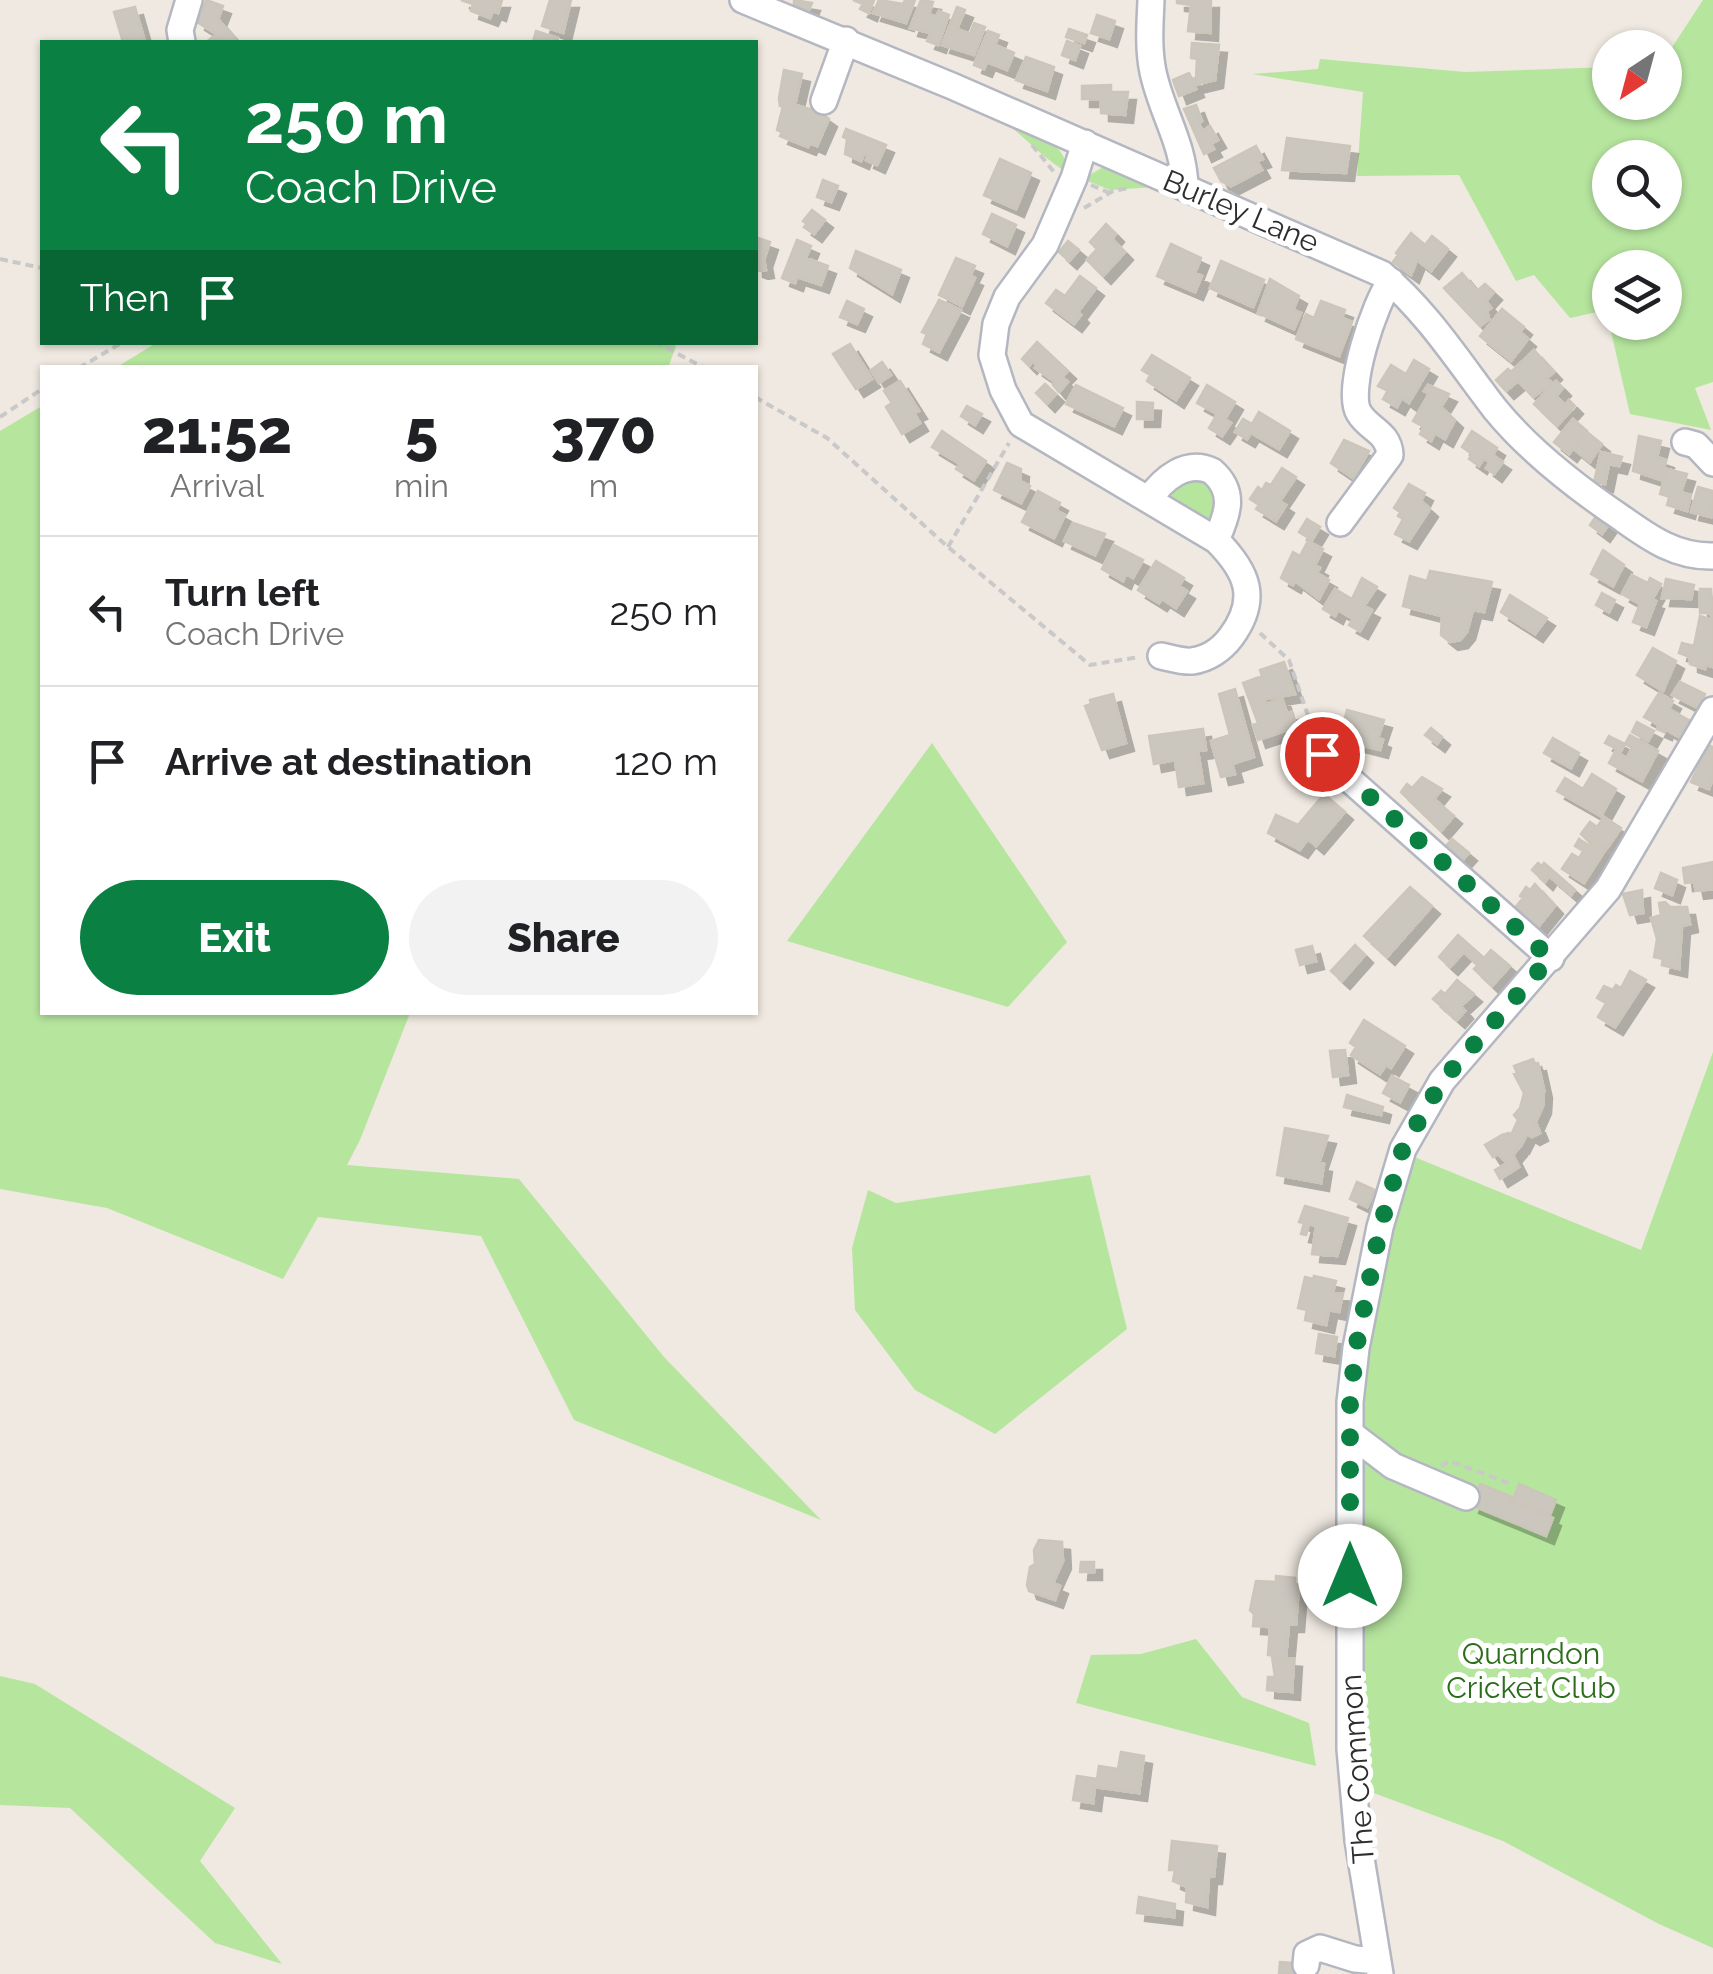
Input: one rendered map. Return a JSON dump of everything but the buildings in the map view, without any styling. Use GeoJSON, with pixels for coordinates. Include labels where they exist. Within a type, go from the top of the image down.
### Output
{"type":"FeatureCollection","features":[{"type":"Feature","properties":{"kind":"street"},"geometry":{"type":"LineString","coordinates":[[182,40],[180,30],[189,0]]}},
{"type":"Feature","properties":{"kind":"street","name":"Burley Lane"},"geometry":{"type":"LineString","coordinates":[[743,0],[846,40],[1367,265],[1391,281],[1438,329],[1495,408],[1528,444],[1656,542],[1685,554],[1713,556]]}},
{"type":"Feature","properties":{"kind":"street"},"geometry":{"type":"LineString","coordinates":[[1151,0],[1149,51],[1153,76],[1178,140],[1185,188]]}},
{"type":"Feature","properties":{"kind":"street"},"geometry":{"type":"LineString","coordinates":[[824,102],[846,40]]}},
{"type":"Feature","properties":{"kind":"street"},"geometry":{"type":"LineString","coordinates":[[1085,143],[1045,245],[1007,298],[996,324],[992,355],[1020,424],[1216,540],[1230,554],[1246,581],[1244,618],[1223,648],[1192,661],[1155,656]]}},
{"type":"Feature","properties":{"kind":"street"},"geometry":{"type":"LineString","coordinates":[[1340,523],[1390,454],[1386,438],[1362,418],[1354,397],[1376,303],[1391,281]]}},
{"type":"Feature","properties":{"kind":"street"},"geometry":{"type":"LineString","coordinates":[[1685,442],[1696,445],[1713,463]]}},
{"type":"Feature","properties":{"kind":"street"},"geometry":{"type":"LineString","coordinates":[[1149,499],[1160,483],[1178,472],[1191,467],[1212,470],[1229,494],[1228,515],[1216,540]]}},
{"type":"Feature","properties":{"kind":"street","name":"The Common"},"geometry":{"type":"LineString","coordinates":[[1379,1967],[1358,1840],[1350,1748],[1350,1402],[1370,1273],[1403,1148],[1442,1081],[1608,889],[1713,710]]}},
{"type":"Feature","properties":{"kind":"street"},"geometry":{"type":"LineString","coordinates":[[1322,754],[1550,958]]}},
{"type":"Feature","properties":{"kind":"street"},"geometry":{"type":"LineString","coordinates":[[1351,1434],[1393,1466],[1466,1497]]}},
{"type":"Feature","properties":{"kind":"street"},"geometry":{"type":"LineString","coordinates":[[1306,1964],[1307,1954],[1320,1948],[1379,1967]]}},
{"type":"Feature","properties":{"kind":"path"},"geometry":{"type":"LineString","coordinates":[[1025,140],[1051,167],[1064,204]]}},
{"type":"Feature","properties":{"kind":"path"},"geometry":{"type":"LineString","coordinates":[[1052,229],[1103,196],[1123,188],[1140,188]]}},
{"type":"Feature","properties":{"kind":"path"},"geometry":{"type":"LineString","coordinates":[[0,259],[40,268]]}},
{"type":"Feature","properties":{"kind":"path"},"geometry":{"type":"LineString","coordinates":[[84,365],[118,345]]}},
{"type":"Feature","properties":{"kind":"path"},"geometry":{"type":"LineString","coordinates":[[661,345],[698,365]]}},
{"type":"Feature","properties":{"kind":"path"},"geometry":{"type":"LineString","coordinates":[[0,417],[40,390]]}},
{"type":"Feature","properties":{"kind":"path"},"geometry":{"type":"LineString","coordinates":[[758,399],[827,438],[948,547],[1090,665],[1155,656]]}},
{"type":"Feature","properties":{"kind":"path"},"geometry":{"type":"LineString","coordinates":[[948,547],[1020,424]]}},
{"type":"Feature","properties":{"kind":"path"},"geometry":{"type":"LineString","coordinates":[[1244,618],[1289,660],[1322,754]]}},
{"type":"Feature","properties":{"kind":"path"},"geometry":{"type":"LineString","coordinates":[[1424,1479],[1450,1461],[1511,1484]]}},
{"type":"Feature","properties":{"kind":"green space"},"geometry":{"type":"Polygon","coordinates":[[[1703,0],[1713,0],[1713,382],[1695,388],[1711,430],[1630,414],[1613,340],[1682,340],[1682,250],[1592,250],[1592,313],[1570,318],[1534,275],[1516,281],[1459,175],[1357,176],[1363,92],[1252,74],[1318,69],[1320,59],[1465,72],[1592,68],[1592,120],[1682,120],[1682,32],[1703,0]]]}},
{"type":"Feature","properties":{"kind":"green space"},"geometry":{"type":"Polygon","coordinates":[[[998,117],[1052,143],[1066,161],[1068,173],[1050,161],[998,117]]]}},
{"type":"Feature","properties":{"kind":"green space"},"geometry":{"type":"Polygon","coordinates":[[[1103,167],[1156,187],[1110,190],[1083,179],[1103,167]]]}},
{"type":"Feature","properties":{"kind":"green space"},"geometry":{"type":"Polygon","coordinates":[[[153,345],[676,346],[669,365],[120,365],[153,345]]]}},
{"type":"Feature","properties":{"kind":"green space"},"geometry":{"type":"Polygon","coordinates":[[[40,407],[40,1015],[409,1015],[347,1165],[519,1179],[664,1357],[821,1520],[574,1420],[481,1236],[318,1217],[283,1279],[107,1208],[0,1189],[0,431],[40,407]]]}},
{"type":"Feature","properties":{"kind":"green space"},"geometry":{"type":"Polygon","coordinates":[[[1205,478],[1218,489],[1213,518],[1206,520],[1171,501],[1177,486],[1205,478]]]}},
{"type":"Feature","properties":{"kind":"green space"},"geometry":{"type":"Polygon","coordinates":[[[932,743],[1067,942],[1008,1007],[787,941],[932,743]]]}},
{"type":"Feature","properties":{"kind":"green space","name":"Quarndon Cricket Club"},"geometry":{"type":"Polygon","coordinates":[[[1713,1052],[1713,1948],[1659,1924],[1503,1841],[1363,1789],[1358,1513],[1370,1349],[1412,1156],[1641,1250],[1713,1052]]]}},
{"type":"Feature","properties":{"kind":"green space"},"geometry":{"type":"Polygon","coordinates":[[[1090,1175],[1127,1329],[995,1434],[915,1390],[855,1310],[852,1248],[868,1190],[896,1203],[1090,1175]]]}},
{"type":"Feature","properties":{"kind":"green space"},"geometry":{"type":"Polygon","coordinates":[[[1196,1639],[1242,1697],[1309,1723],[1316,1766],[1076,1703],[1091,1655],[1141,1654],[1196,1639]]]}},
{"type":"Feature","properties":{"kind":"green space"},"geometry":{"type":"Polygon","coordinates":[[[0,1676],[35,1684],[235,1808],[200,1861],[282,1964],[215,1943],[70,1808],[0,1805],[0,1676]]]}},
{"type":"Feature","properties":{"kind":"route"},"geometry":{"type":"LineString","coordinates":[[1322,754],[1408,835],[1550,958],[1442,1081],[1403,1148],[1380,1228],[1356,1348],[1350,1402],[1350,1576]]}}]}
